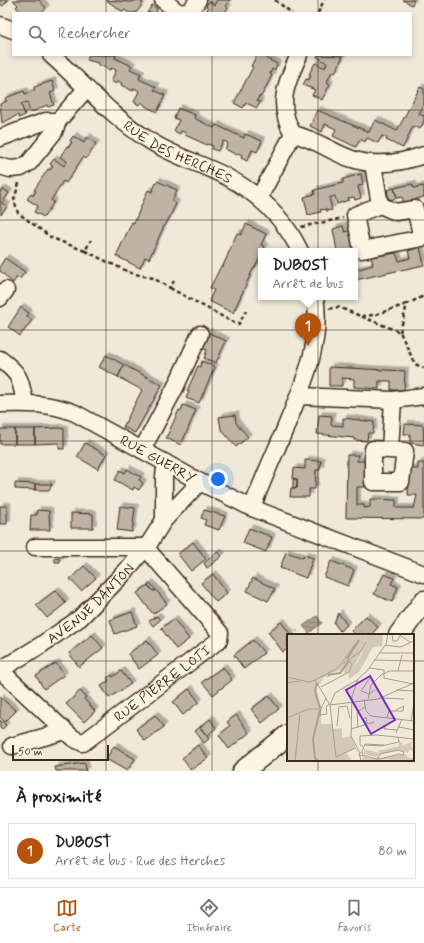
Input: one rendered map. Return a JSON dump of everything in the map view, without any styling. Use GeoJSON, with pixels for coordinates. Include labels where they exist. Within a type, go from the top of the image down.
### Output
{"type":"FeatureCollection","features":[{"type":"Feature","properties":{"kind":"main road"},"geometry":{"type":"LineString","coordinates":[[400,634],[424,601]]}},
{"type":"Feature","properties":{"kind":"main road"},"geometry":{"type":"LineString","coordinates":[[243,771],[287,736]]}},
{"type":"Feature","properties":{"kind":"street"},"geometry":{"type":"LineString","coordinates":[[163,0],[178,12]]}},
{"type":"Feature","properties":{"kind":"street"},"geometry":{"type":"LineString","coordinates":[[184,12],[190,11],[198,0]]}},
{"type":"Feature","properties":{"kind":"street"},"geometry":{"type":"LineString","coordinates":[[0,25],[12,30]]}},
{"type":"Feature","properties":{"kind":"street","name":"RUE DES HERCHES"},"geometry":{"type":"LineString","coordinates":[[52,56],[114,116],[147,140],[226,176],[260,198],[289,229],[298,248]]}},
{"type":"Feature","properties":{"kind":"street"},"geometry":{"type":"LineString","coordinates":[[299,56],[286,84],[283,98],[288,125],[293,134],[308,138],[351,159],[373,164],[409,161],[424,155]]}},
{"type":"Feature","properties":{"kind":"street"},"geometry":{"type":"LineString","coordinates":[[0,166],[20,168],[29,162],[54,132],[58,121],[86,89]]}},
{"type":"Feature","properties":{"kind":"street"},"geometry":{"type":"LineString","coordinates":[[0,138],[46,121],[58,121]]}},
{"type":"Feature","properties":{"kind":"street"},"geometry":{"type":"LineString","coordinates":[[260,198],[293,134]]}},
{"type":"Feature","properties":{"kind":"street"},"geometry":{"type":"LineString","coordinates":[[373,164],[380,205]]}},
{"type":"Feature","properties":{"kind":"street"},"geometry":{"type":"LineString","coordinates":[[380,205],[396,212],[415,209],[422,238],[362,250],[355,215],[380,205]]}},
{"type":"Feature","properties":{"kind":"street"},"geometry":{"type":"LineString","coordinates":[[252,508],[299,396],[315,344],[316,304]]}},
{"type":"Feature","properties":{"kind":"street"},"geometry":{"type":"LineString","coordinates":[[142,450],[175,388],[200,334]]}},
{"type":"Feature","properties":{"kind":"street"},"geometry":{"type":"LineString","coordinates":[[0,359],[16,372],[22,387],[25,403]]}},
{"type":"Feature","properties":{"kind":"street"},"geometry":{"type":"LineString","coordinates":[[299,396],[393,400],[424,396]]}},
{"type":"Feature","properties":{"kind":"street"},"geometry":{"type":"LineString","coordinates":[[390,450],[393,400]]}},
{"type":"Feature","properties":{"kind":"street","name":"RUE GUERRY"},"geometry":{"type":"LineString","coordinates":[[0,404],[25,403],[60,407],[75,413],[200,482],[252,508],[424,574]]}},
{"type":"Feature","properties":{"kind":"street"},"geometry":{"type":"LineString","coordinates":[[164,520],[164,476],[166,463]]}},
{"type":"Feature","properties":{"kind":"street","name":"AVENUE DANTON"},"geometry":{"type":"LineString","coordinates":[[0,670],[41,646],[80,618],[106,593],[146,547],[164,520],[200,482]]}},
{"type":"Feature","properties":{"kind":"street"},"geometry":{"type":"LineString","coordinates":[[34,547],[146,547]]}},
{"type":"Feature","properties":{"kind":"street","name":"RUE PIERRE LOTI"},"geometry":{"type":"LineString","coordinates":[[0,670],[65,731],[73,738],[83,743],[219,640],[220,633],[146,547]]}},
{"type":"Feature","properties":{"kind":"street"},"geometry":{"type":"LineString","coordinates":[[12,746],[65,731]]}},
{"type":"Feature","properties":{"kind":"path"},"geometry":{"type":"LineString","coordinates":[[275,0],[291,12]]}},
{"type":"Feature","properties":{"kind":"path"},"geometry":{"type":"LineString","coordinates":[[318,12],[324,0]]}},
{"type":"Feature","properties":{"kind":"path"},"geometry":{"type":"LineString","coordinates":[[16,168],[19,182],[14,200],[18,213],[52,238],[131,272],[153,278],[238,325],[246,311]]}},
{"type":"Feature","properties":{"kind":"path"},"geometry":{"type":"LineString","coordinates":[[289,229],[355,215]]}},
{"type":"Feature","properties":{"kind":"path"},"geometry":{"type":"LineString","coordinates":[[85,251],[91,240]]}},
{"type":"Feature","properties":{"kind":"path"},"geometry":{"type":"LineString","coordinates":[[170,288],[174,281]]}},
{"type":"Feature","properties":{"kind":"path"},"geometry":{"type":"LineString","coordinates":[[360,316],[374,315],[407,304],[424,296]]}},
{"type":"Feature","properties":{"kind":"path"},"geometry":{"type":"LineString","coordinates":[[316,304],[338,307],[400,332]]}},
{"type":"Feature","properties":{"kind":"path"},"geometry":{"type":"LineString","coordinates":[[407,304],[400,332],[416,364],[424,368]]}},
{"type":"Feature","properties":{"kind":"shaded area"},"geometry":{"type":"Polygon","coordinates":[[[317,616],[322,623],[309,633],[303,626],[317,616]]]}},
{"type":"Feature","properties":{"kind":"building"},"geometry":{"type":"Polygon","coordinates":[[[0,0],[8,0],[3,6],[0,4],[0,0]]]}},
{"type":"Feature","properties":{"kind":"building"},"geometry":{"type":"Polygon","coordinates":[[[13,0],[39,0],[46,8],[43,12],[21,12],[16,7],[18,5],[13,0]]]}},
{"type":"Feature","properties":{"kind":"building"},"geometry":{"type":"Polygon","coordinates":[[[106,0],[130,2],[138,0],[143,3],[137,12],[128,12],[125,10],[123,12],[106,0]]]}},
{"type":"Feature","properties":{"kind":"building"},"geometry":{"type":"Polygon","coordinates":[[[217,0],[230,0],[226,6],[228,8],[225,12],[206,12],[208,8],[206,6],[209,1],[214,5],[217,0]]]}},
{"type":"Feature","properties":{"kind":"building"},"geometry":{"type":"Polygon","coordinates":[[[403,0],[414,0],[412,5],[403,0]]]}},
{"type":"Feature","properties":{"kind":"building"},"geometry":{"type":"Polygon","coordinates":[[[152,5],[157,9],[156,12],[148,12],[152,5]]]}},
{"type":"Feature","properties":{"kind":"building"},"geometry":{"type":"Polygon","coordinates":[[[89,56],[116,56],[115,58],[132,66],[130,69],[141,74],[139,79],[156,87],[154,90],[165,95],[157,112],[145,106],[141,102],[139,105],[134,102],[139,91],[134,88],[133,91],[121,85],[122,83],[117,81],[116,84],[111,81],[116,70],[111,68],[110,70],[97,64],[98,63],[87,60],[89,56]]]}},
{"type":"Feature","properties":{"kind":"building"},"geometry":{"type":"Polygon","coordinates":[[[256,56],[268,56],[267,59],[277,64],[275,70],[272,69],[270,74],[272,75],[261,97],[259,96],[257,101],[260,102],[257,108],[246,103],[243,108],[234,103],[253,67],[251,66],[256,56]]]}},
{"type":"Feature","properties":{"kind":"building"},"geometry":{"type":"Polygon","coordinates":[[[343,56],[335,73],[332,71],[327,82],[330,84],[322,100],[312,95],[315,90],[303,85],[306,79],[309,80],[311,75],[309,74],[315,63],[325,68],[327,63],[317,57],[343,56]]]}},
{"type":"Feature","properties":{"kind":"building"},"geometry":{"type":"Polygon","coordinates":[[[52,81],[55,91],[50,93],[54,105],[48,107],[47,105],[30,113],[27,102],[21,104],[25,115],[19,118],[18,115],[2,123],[0,104],[7,101],[5,98],[24,91],[25,94],[35,91],[34,87],[52,81]]]}},
{"type":"Feature","properties":{"kind":"building"},"geometry":{"type":"Polygon","coordinates":[[[420,87],[424,89],[424,103],[419,114],[424,116],[424,121],[420,129],[413,126],[403,148],[386,140],[387,138],[382,136],[378,143],[367,138],[365,142],[360,139],[356,147],[333,136],[336,129],[325,124],[322,132],[310,126],[317,110],[369,132],[375,120],[397,131],[420,87]]]}},
{"type":"Feature","properties":{"kind":"building"},"geometry":{"type":"Polygon","coordinates":[[[178,108],[195,115],[194,118],[214,128],[216,125],[244,138],[245,134],[262,141],[257,152],[252,150],[247,161],[241,158],[242,155],[238,153],[237,155],[225,149],[228,143],[223,141],[218,151],[212,149],[213,146],[207,145],[185,135],[186,133],[181,131],[180,134],[174,131],[179,120],[174,118],[178,108]]]}},
{"type":"Feature","properties":{"kind":"building"},"geometry":{"type":"Polygon","coordinates":[[[73,136],[84,143],[87,137],[96,144],[86,159],[83,157],[66,183],[63,181],[51,200],[54,202],[44,217],[34,212],[38,206],[27,199],[31,194],[33,196],[36,191],[34,190],[48,169],[50,170],[53,166],[50,164],[54,159],[64,166],[67,161],[60,157],[67,146],[69,147],[73,136]]]}},
{"type":"Feature","properties":{"kind":"building"},"geometry":{"type":"Polygon","coordinates":[[[361,174],[363,185],[358,186],[361,198],[355,200],[354,197],[348,198],[349,200],[337,204],[335,196],[329,198],[332,210],[320,210],[321,212],[308,215],[304,197],[315,194],[314,190],[343,183],[343,179],[361,174]]]}},
{"type":"Feature","properties":{"kind":"building"},"geometry":{"type":"Polygon","coordinates":[[[157,181],[177,190],[172,201],[176,204],[149,259],[145,257],[140,268],[116,256],[132,222],[134,223],[148,190],[152,192],[157,181]]]}},
{"type":"Feature","properties":{"kind":"building"},"geometry":{"type":"Polygon","coordinates":[[[412,184],[414,188],[424,186],[424,197],[416,199],[417,202],[405,205],[402,197],[397,198],[394,188],[412,184]]]}},
{"type":"Feature","properties":{"kind":"building"},"geometry":{"type":"Polygon","coordinates":[[[394,188],[397,198],[389,200],[387,190],[394,188]]]}},
{"type":"Feature","properties":{"kind":"building"},"geometry":{"type":"Polygon","coordinates":[[[3,189],[9,193],[2,203],[7,206],[1,215],[0,190],[2,191],[3,189]]]}},
{"type":"Feature","properties":{"kind":"building"},"geometry":{"type":"Polygon","coordinates":[[[246,224],[266,234],[261,245],[265,247],[258,248],[258,262],[253,269],[233,313],[209,301],[214,290],[210,288],[221,266],[223,266],[237,233],[241,235],[246,224]]]}},
{"type":"Feature","properties":{"kind":"building"},"geometry":{"type":"Polygon","coordinates":[[[343,226],[345,232],[352,230],[356,248],[336,248],[333,229],[343,226]]]}},
{"type":"Feature","properties":{"kind":"building"},"geometry":{"type":"Polygon","coordinates":[[[420,247],[424,265],[358,279],[358,269],[373,265],[371,257],[396,253],[399,261],[410,258],[408,251],[420,247]]]}},
{"type":"Feature","properties":{"kind":"building"},"geometry":{"type":"Polygon","coordinates":[[[5,258],[25,272],[20,279],[17,277],[13,283],[0,271],[0,266],[5,258]]]}},
{"type":"Feature","properties":{"kind":"building"},"geometry":{"type":"Polygon","coordinates":[[[21,307],[29,313],[27,316],[32,320],[20,336],[8,327],[21,307]]]}},
{"type":"Feature","properties":{"kind":"building"},"geometry":{"type":"Polygon","coordinates":[[[207,332],[226,341],[216,363],[204,358],[207,350],[200,347],[207,332]]]}},
{"type":"Feature","properties":{"kind":"building"},"geometry":{"type":"Polygon","coordinates":[[[106,355],[124,365],[118,377],[99,367],[106,355]]]}},
{"type":"Feature","properties":{"kind":"building"},"geometry":{"type":"Polygon","coordinates":[[[202,361],[215,367],[199,403],[186,398],[189,392],[187,391],[198,366],[200,367],[202,361]]]}},
{"type":"Feature","properties":{"kind":"building"},"geometry":{"type":"Polygon","coordinates":[[[124,365],[162,385],[135,433],[123,427],[142,390],[118,377],[124,365]]]}},
{"type":"Feature","properties":{"kind":"building"},"geometry":{"type":"Polygon","coordinates":[[[329,367],[405,371],[404,390],[391,390],[391,381],[379,381],[379,389],[354,387],[354,379],[342,378],[342,386],[329,386],[329,367]]]}},
{"type":"Feature","properties":{"kind":"building"},"geometry":{"type":"Polygon","coordinates":[[[183,405],[196,410],[181,445],[166,438],[179,410],[181,411],[183,405]]]}},
{"type":"Feature","properties":{"kind":"building"},"geometry":{"type":"Polygon","coordinates":[[[235,415],[236,423],[248,437],[236,447],[221,429],[219,417],[235,415]]]}},
{"type":"Feature","properties":{"kind":"building"},"geometry":{"type":"Polygon","coordinates":[[[319,415],[332,416],[331,425],[343,426],[343,418],[374,422],[373,433],[368,433],[367,441],[317,434],[319,415]]]}},
{"type":"Feature","properties":{"kind":"building"},"geometry":{"type":"Polygon","coordinates":[[[405,424],[423,425],[424,445],[410,443],[410,434],[404,434],[405,424]]]}},
{"type":"Feature","properties":{"kind":"building"},"geometry":{"type":"Polygon","coordinates":[[[0,429],[15,429],[15,444],[0,444],[0,429]]]}},
{"type":"Feature","properties":{"kind":"building"},"geometry":{"type":"Polygon","coordinates":[[[15,429],[35,429],[35,444],[15,444],[15,429]]]}},
{"type":"Feature","properties":{"kind":"building"},"geometry":{"type":"Polygon","coordinates":[[[35,429],[64,429],[64,449],[59,449],[59,443],[35,444],[35,429]]]}},
{"type":"Feature","properties":{"kind":"building"},"geometry":{"type":"Polygon","coordinates":[[[85,443],[106,455],[98,469],[77,457],[85,443]]]}},
{"type":"Feature","properties":{"kind":"building"},"geometry":{"type":"Polygon","coordinates":[[[347,455],[358,455],[357,461],[366,461],[365,487],[357,487],[357,505],[364,505],[364,508],[370,507],[370,499],[396,500],[396,508],[414,508],[417,495],[408,495],[409,469],[418,469],[418,463],[424,463],[424,519],[346,518],[347,455]]]}},
{"type":"Feature","properties":{"kind":"building"},"geometry":{"type":"Polygon","coordinates":[[[305,460],[321,461],[320,470],[316,470],[315,489],[309,489],[309,497],[290,497],[291,488],[297,488],[297,479],[293,479],[294,468],[305,469],[305,460]]]}},
{"type":"Feature","properties":{"kind":"building"},"geometry":{"type":"Polygon","coordinates":[[[127,469],[141,477],[139,480],[143,483],[139,490],[134,487],[133,490],[115,480],[120,470],[125,473],[127,469]]]}},
{"type":"Feature","properties":{"kind":"building"},"geometry":{"type":"Polygon","coordinates":[[[293,479],[297,479],[297,488],[293,488],[293,479]]]}},
{"type":"Feature","properties":{"kind":"building"},"geometry":{"type":"Polygon","coordinates":[[[15,483],[35,484],[35,490],[15,489],[15,483]]]}},
{"type":"Feature","properties":{"kind":"building"},"geometry":{"type":"Polygon","coordinates":[[[35,484],[52,484],[49,490],[35,490],[35,484]]]}},
{"type":"Feature","properties":{"kind":"building"},"geometry":{"type":"Polygon","coordinates":[[[0,506],[7,506],[7,524],[0,524],[0,506]]]}},
{"type":"Feature","properties":{"kind":"building"},"geometry":{"type":"Polygon","coordinates":[[[120,506],[135,508],[132,532],[117,530],[120,506]]]}},
{"type":"Feature","properties":{"kind":"building"},"geometry":{"type":"Polygon","coordinates":[[[37,510],[49,511],[50,530],[30,530],[31,515],[37,515],[37,510]]]}},
{"type":"Feature","properties":{"kind":"building"},"geometry":{"type":"Polygon","coordinates":[[[204,510],[225,516],[219,530],[204,525],[206,520],[201,518],[204,510]]]}},
{"type":"Feature","properties":{"kind":"building"},"geometry":{"type":"Polygon","coordinates":[[[71,513],[93,514],[93,528],[71,528],[71,513]]]}},
{"type":"Feature","properties":{"kind":"building"},"geometry":{"type":"Polygon","coordinates":[[[249,528],[272,537],[266,552],[243,543],[249,528]]]}},
{"type":"Feature","properties":{"kind":"building"},"geometry":{"type":"Polygon","coordinates":[[[193,542],[206,559],[191,571],[178,554],[193,542]]]}},
{"type":"Feature","properties":{"kind":"building"},"geometry":{"type":"Polygon","coordinates":[[[217,552],[222,556],[207,568],[204,563],[217,552]]]}},
{"type":"Feature","properties":{"kind":"building"},"geometry":{"type":"Polygon","coordinates":[[[286,552],[303,558],[304,555],[313,558],[306,578],[280,568],[286,552]]]}},
{"type":"Feature","properties":{"kind":"building"},"geometry":{"type":"Polygon","coordinates":[[[55,558],[60,559],[60,562],[55,562],[55,558]]]}},
{"type":"Feature","properties":{"kind":"building"},"geometry":{"type":"Polygon","coordinates":[[[331,561],[354,570],[348,586],[324,577],[331,561]]]}},
{"type":"Feature","properties":{"kind":"building"},"geometry":{"type":"Polygon","coordinates":[[[84,566],[96,578],[81,591],[70,579],[84,566]]]}},
{"type":"Feature","properties":{"kind":"building"},"geometry":{"type":"Polygon","coordinates":[[[213,574],[227,593],[216,602],[201,583],[213,574]]]}},
{"type":"Feature","properties":{"kind":"building"},"geometry":{"type":"Polygon","coordinates":[[[384,574],[394,578],[391,584],[398,587],[392,602],[374,594],[384,574]]]}},
{"type":"Feature","properties":{"kind":"building"},"geometry":{"type":"Polygon","coordinates":[[[253,578],[275,589],[268,601],[247,591],[253,578]]]}},
{"type":"Feature","properties":{"kind":"building"},"geometry":{"type":"Polygon","coordinates":[[[150,583],[156,590],[153,591],[148,585],[150,583]]]}},
{"type":"Feature","properties":{"kind":"building"},"geometry":{"type":"Polygon","coordinates":[[[148,585],[153,591],[156,590],[167,604],[153,614],[137,593],[148,585]]]}},
{"type":"Feature","properties":{"kind":"building"},"geometry":{"type":"Polygon","coordinates":[[[56,590],[66,603],[47,618],[36,605],[56,590]]]}},
{"type":"Feature","properties":{"kind":"building"},"geometry":{"type":"Polygon","coordinates":[[[132,612],[137,626],[115,634],[110,620],[132,612]]]}},
{"type":"Feature","properties":{"kind":"building"},"geometry":{"type":"Polygon","coordinates":[[[338,613],[347,625],[340,631],[334,623],[338,613]]]}},
{"type":"Feature","properties":{"kind":"building"},"geometry":{"type":"Polygon","coordinates":[[[157,616],[160,620],[153,626],[149,621],[157,616]]]}},
{"type":"Feature","properties":{"kind":"building"},"geometry":{"type":"Polygon","coordinates":[[[366,616],[378,627],[372,634],[355,634],[351,631],[366,616]]]}},
{"type":"Feature","properties":{"kind":"building"},"geometry":{"type":"Polygon","coordinates":[[[174,619],[189,639],[176,649],[161,628],[174,619]]]}},
{"type":"Feature","properties":{"kind":"building"},"geometry":{"type":"Polygon","coordinates":[[[281,622],[290,634],[287,634],[287,650],[283,652],[268,632],[281,622]]]}},
{"type":"Feature","properties":{"kind":"building"},"geometry":{"type":"Polygon","coordinates":[[[92,635],[103,648],[79,667],[69,653],[92,635]]]}},
{"type":"Feature","properties":{"kind":"building"},"geometry":{"type":"Polygon","coordinates":[[[147,640],[158,655],[139,669],[128,654],[147,640]]]}},
{"type":"Feature","properties":{"kind":"building"},"geometry":{"type":"Polygon","coordinates":[[[253,640],[264,653],[244,669],[234,655],[253,640]]]}},
{"type":"Feature","properties":{"kind":"building"},"geometry":{"type":"Polygon","coordinates":[[[56,663],[64,675],[44,689],[36,676],[56,663]]]}},
{"type":"Feature","properties":{"kind":"building"},"geometry":{"type":"Polygon","coordinates":[[[223,667],[232,680],[213,695],[202,682],[223,667]]]}},
{"type":"Feature","properties":{"kind":"building"},"geometry":{"type":"Polygon","coordinates":[[[121,671],[131,684],[109,698],[101,686],[109,681],[107,678],[112,675],[113,677],[121,671]]]}},
{"type":"Feature","properties":{"kind":"building"},"geometry":{"type":"Polygon","coordinates":[[[189,689],[199,702],[183,715],[173,702],[189,689]]]}},
{"type":"Feature","properties":{"kind":"building"},"geometry":{"type":"Polygon","coordinates":[[[80,691],[86,697],[84,699],[95,711],[84,722],[66,704],[80,691]]]}},
{"type":"Feature","properties":{"kind":"building"},"geometry":{"type":"Polygon","coordinates":[[[269,696],[279,709],[262,723],[251,709],[269,696]]]}},
{"type":"Feature","properties":{"kind":"building"},"geometry":{"type":"Polygon","coordinates":[[[0,697],[16,711],[5,722],[0,717],[0,697]]]}},
{"type":"Feature","properties":{"kind":"building"},"geometry":{"type":"Polygon","coordinates":[[[155,715],[164,727],[145,741],[136,729],[155,715]]]}},
{"type":"Feature","properties":{"kind":"building"},"geometry":{"type":"Polygon","coordinates":[[[236,715],[249,733],[229,749],[219,735],[230,726],[227,722],[236,715]]]}},
{"type":"Feature","properties":{"kind":"building"},"geometry":{"type":"Polygon","coordinates":[[[210,719],[216,728],[207,736],[200,727],[210,719]]]}},
{"type":"Feature","properties":{"kind":"building"},"geometry":{"type":"Polygon","coordinates":[[[0,720],[6,725],[2,730],[0,728],[0,720]]]}},
{"type":"Feature","properties":{"kind":"building"},"geometry":{"type":"Polygon","coordinates":[[[200,727],[209,739],[204,743],[195,731],[200,727]]]}},
{"type":"Feature","properties":{"kind":"building"},"geometry":{"type":"Polygon","coordinates":[[[198,745],[208,758],[191,770],[182,758],[198,745]]]}},
{"type":"Feature","properties":{"kind":"building"},"geometry":{"type":"Polygon","coordinates":[[[114,746],[135,759],[127,771],[106,759],[114,746]]]}},
{"type":"Feature","properties":{"kind":"building"},"geometry":{"type":"Polygon","coordinates":[[[85,763],[86,771],[56,771],[55,767],[85,763]]]}},
{"type":"Feature","properties":{"kind":"place","name":"DUBOST"},"geometry":{"type":"Point","coordinates":[308,346]}}]}
